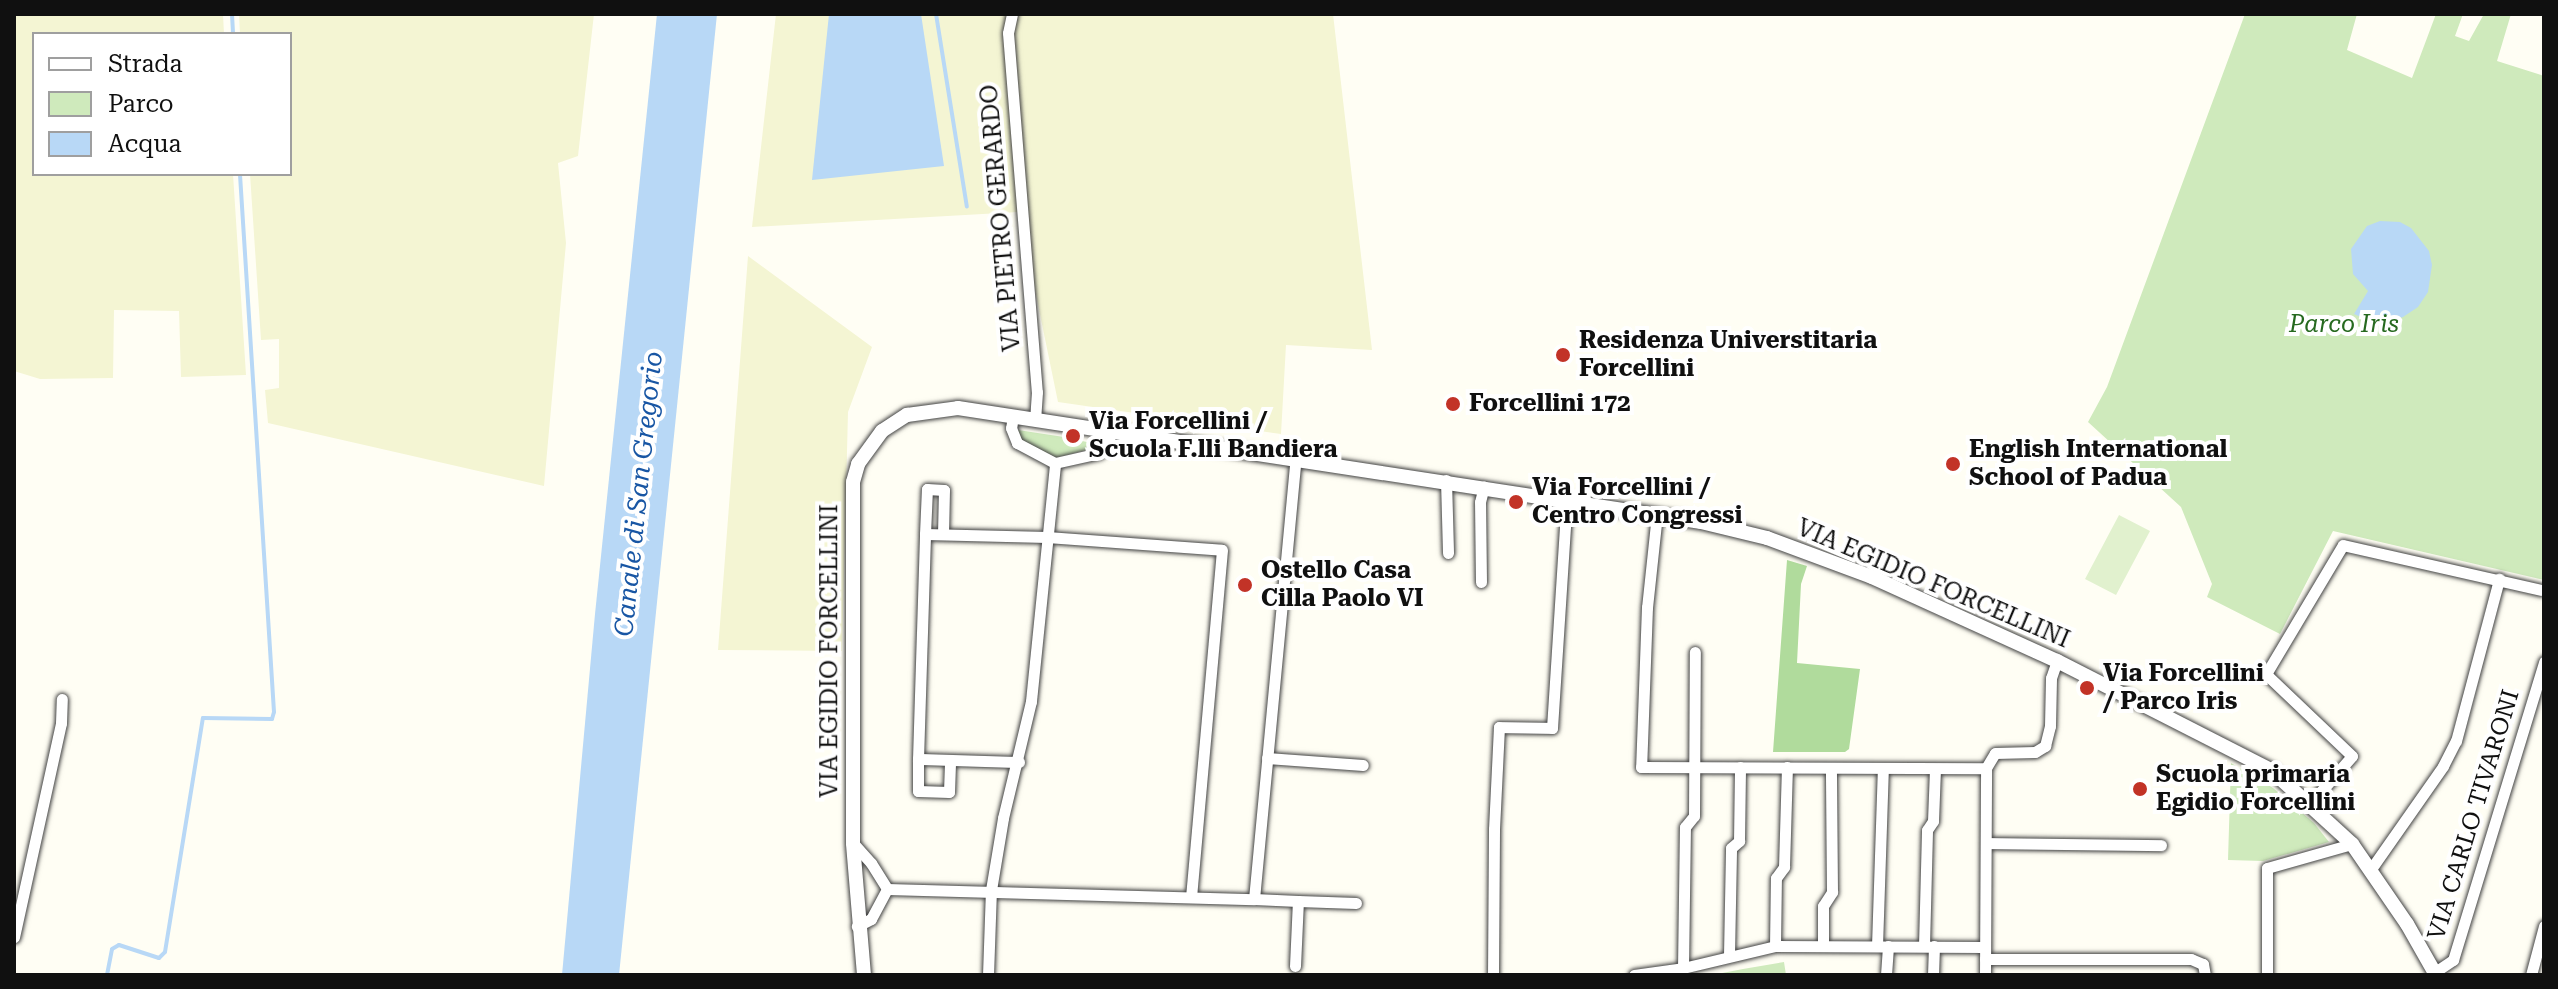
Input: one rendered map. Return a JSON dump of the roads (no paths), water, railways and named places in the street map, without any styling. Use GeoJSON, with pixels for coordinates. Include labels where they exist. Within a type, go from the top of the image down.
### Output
{"type":"FeatureCollection","features":[{"type":"Feature","properties":{"kind":"street","name":"VIA PIETRO GERARDO"},"geometry":{"type":"LineString","coordinates":[[1012,14],[1008,33],[1037,392],[1035,420]]}},
{"type":"Feature","properties":{"kind":"street","name":"VIA EGIDIO FORCELLINI"},"geometry":{"type":"LineString","coordinates":[[864,975],[857,926],[853,843],[850,511],[858,464],[882,431],[907,415],[958,408],[1657,514],[1746,532],[1799,549],[1872,577],[2057,661],[2271,770],[2352,844],[2371,869],[2435,973]]}},
{"type":"Feature","properties":{"kind":"street"},"geometry":{"type":"LineString","coordinates":[[1013,416],[1013,438],[1017,443],[1055,463],[1099,453],[1108,444],[1111,432]]}},
{"type":"Feature","properties":{"kind":"street"},"geometry":{"type":"LineString","coordinates":[[1254,899],[1296,458]]}},
{"type":"Feature","properties":{"kind":"street"},"geometry":{"type":"LineString","coordinates":[[988,975],[991,890],[1003,818],[1019,762],[1031,701],[1055,463]]}},
{"type":"Feature","properties":{"kind":"street"},"geometry":{"type":"LineString","coordinates":[[1446,480],[1448,553]]}},
{"type":"Feature","properties":{"kind":"street"},"geometry":{"type":"LineString","coordinates":[[1481,582],[1480,502],[1484,486]]}},
{"type":"Feature","properties":{"kind":"street"},"geometry":{"type":"LineString","coordinates":[[943,534],[944,490],[927,489],[918,791],[949,792],[950,760]]}},
{"type":"Feature","properties":{"kind":"street"},"geometry":{"type":"LineString","coordinates":[[1493,975],[1494,829],[1499,727],[1552,728],[1565,526],[1573,500]]}},
{"type":"Feature","properties":{"kind":"street"},"geometry":{"type":"LineString","coordinates":[[1657,514],[1647,607],[1641,767],[1986,768]]}},
{"type":"Feature","properties":{"kind":"street"},"geometry":{"type":"LineString","coordinates":[[925,534],[1047,537],[1222,550],[1191,895]]}},
{"type":"Feature","properties":{"kind":"street"},"geometry":{"type":"LineString","coordinates":[[2309,805],[2352,756],[2266,674],[2343,545],[2541,590]]}},
{"type":"Feature","properties":{"kind":"street"},"geometry":{"type":"LineString","coordinates":[[2371,869],[2443,766],[2456,741],[2499,579]]}},
{"type":"Feature","properties":{"kind":"street"},"geometry":{"type":"LineString","coordinates":[[1683,968],[1685,827],[1694,816],[1695,652]]}},
{"type":"Feature","properties":{"kind":"street"},"geometry":{"type":"LineString","coordinates":[[1985,975],[1986,768],[1995,753],[2035,752],[2045,746],[2050,726],[2051,678],[2057,661]]}},
{"type":"Feature","properties":{"kind":"street","name":"VIA CARLO TIVARONI"},"geometry":{"type":"LineString","coordinates":[[2435,973],[2453,960],[2544,662]]}},
{"type":"Feature","properties":{"kind":"street"},"geometry":{"type":"LineString","coordinates":[[14,937],[61,723],[62,699]]}},
{"type":"Feature","properties":{"kind":"street"},"geometry":{"type":"LineString","coordinates":[[1267,758],[1363,765]]}},
{"type":"Feature","properties":{"kind":"street"},"geometry":{"type":"LineString","coordinates":[[918,759],[1019,762]]}},
{"type":"Feature","properties":{"kind":"street"},"geometry":{"type":"LineString","coordinates":[[1729,955],[1731,848],[1739,841],[1740,767]]}},
{"type":"Feature","properties":{"kind":"street"},"geometry":{"type":"LineString","coordinates":[[1775,946],[1776,878],[1784,867],[1787,767]]}},
{"type":"Feature","properties":{"kind":"street"},"geometry":{"type":"LineString","coordinates":[[1823,946],[1823,906],[1832,892],[1831,768]]}},
{"type":"Feature","properties":{"kind":"street"},"geometry":{"type":"LineString","coordinates":[[1883,768],[1882,946],[1886,975]]}},
{"type":"Feature","properties":{"kind":"street"},"geometry":{"type":"LineString","coordinates":[[1933,975],[1929,946],[1927,830],[1933,821],[1935,769]]}},
{"type":"Feature","properties":{"kind":"street"},"geometry":{"type":"LineString","coordinates":[[853,843],[887,889]]}},
{"type":"Feature","properties":{"kind":"street"},"geometry":{"type":"LineString","coordinates":[[1987,843],[2161,845]]}},
{"type":"Feature","properties":{"kind":"street"},"geometry":{"type":"LineString","coordinates":[[2267,975],[2267,868],[2352,844]]}},
{"type":"Feature","properties":{"kind":"street"},"geometry":{"type":"LineString","coordinates":[[887,889],[1191,895],[1356,903]]}},
{"type":"Feature","properties":{"kind":"street"},"geometry":{"type":"LineString","coordinates":[[857,926],[871,919],[887,889]]}},
{"type":"Feature","properties":{"kind":"street"},"geometry":{"type":"LineString","coordinates":[[1295,966],[1298,901]]}},
{"type":"Feature","properties":{"kind":"street"},"geometry":{"type":"LineString","coordinates":[[2531,975],[2544,926]]}},
{"type":"Feature","properties":{"kind":"street"},"geometry":{"type":"LineString","coordinates":[[1634,975],[1683,968],[1775,946],[1929,946],[1985,953],[2191,959],[2203,964],[2205,975]]}},
{"type":"Feature","properties":{"kind":"water","name":"Canale di San Gregorio"},"geometry":{"type":"Polygon","coordinates":[[[657,14],[717,14],[619,975],[562,975],[595,614],[657,14]]]}},
{"type":"Feature","properties":{"kind":"water"},"geometry":{"type":"Polygon","coordinates":[[[829,14],[921,14],[944,166],[812,180],[829,14]]]}},
{"type":"Feature","properties":{"kind":"water"},"geometry":{"type":"Polygon","coordinates":[[[2380,221],[2400,222],[2411,228],[2429,251],[2432,265],[2428,292],[2418,307],[2403,317],[2373,322],[2354,314],[2368,291],[2353,274],[2351,249],[2367,226],[2380,221]]]}},
{"type":"Feature","properties":{"kind":"waterway"},"geometry":{"type":"LineString","coordinates":[[232,14],[233,32]]}},
{"type":"Feature","properties":{"kind":"waterway"},"geometry":{"type":"LineString","coordinates":[[936,14],[967,207]]}},
{"type":"Feature","properties":{"kind":"waterway"},"geometry":{"type":"LineString","coordinates":[[107,975],[112,949],[119,945],[159,958],[165,952],[203,718],[272,719],[274,712],[240,176]]}},
{"type":"Feature","properties":{"kind":"place","name":"Residenza Universtitaria Forcellini"},"geometry":{"type":"Point","coordinates":[1563,355]}},
{"type":"Feature","properties":{"kind":"place","name":"Forcellini 172"},"geometry":{"type":"Point","coordinates":[1453,404]}},
{"type":"Feature","properties":{"kind":"place","name":"Via Forcellini / Scuola F.lli Bandiera"},"geometry":{"type":"Point","coordinates":[1073,436]}},
{"type":"Feature","properties":{"kind":"place","name":"English International School of Padua"},"geometry":{"type":"Point","coordinates":[1953,464]}},
{"type":"Feature","properties":{"kind":"place","name":"Via Forcellini / Centro Congressi"},"geometry":{"type":"Point","coordinates":[1516,502]}},
{"type":"Feature","properties":{"kind":"place","name":"Ostello Casa Cilla Paolo VI"},"geometry":{"type":"Point","coordinates":[1245,585]}},
{"type":"Feature","properties":{"kind":"place","name":"Via Forcellini / Parco Iris"},"geometry":{"type":"Point","coordinates":[2087,688]}},
{"type":"Feature","properties":{"kind":"place","name":"Scuola primaria Egidio Forcellini"},"geometry":{"type":"Point","coordinates":[2140,789]}},
{"type":"Feature","properties":{"kind":"park label","name":"Parco Iris"},"geometry":{"type":"Point","coordinates":[2344,325]}}]}
